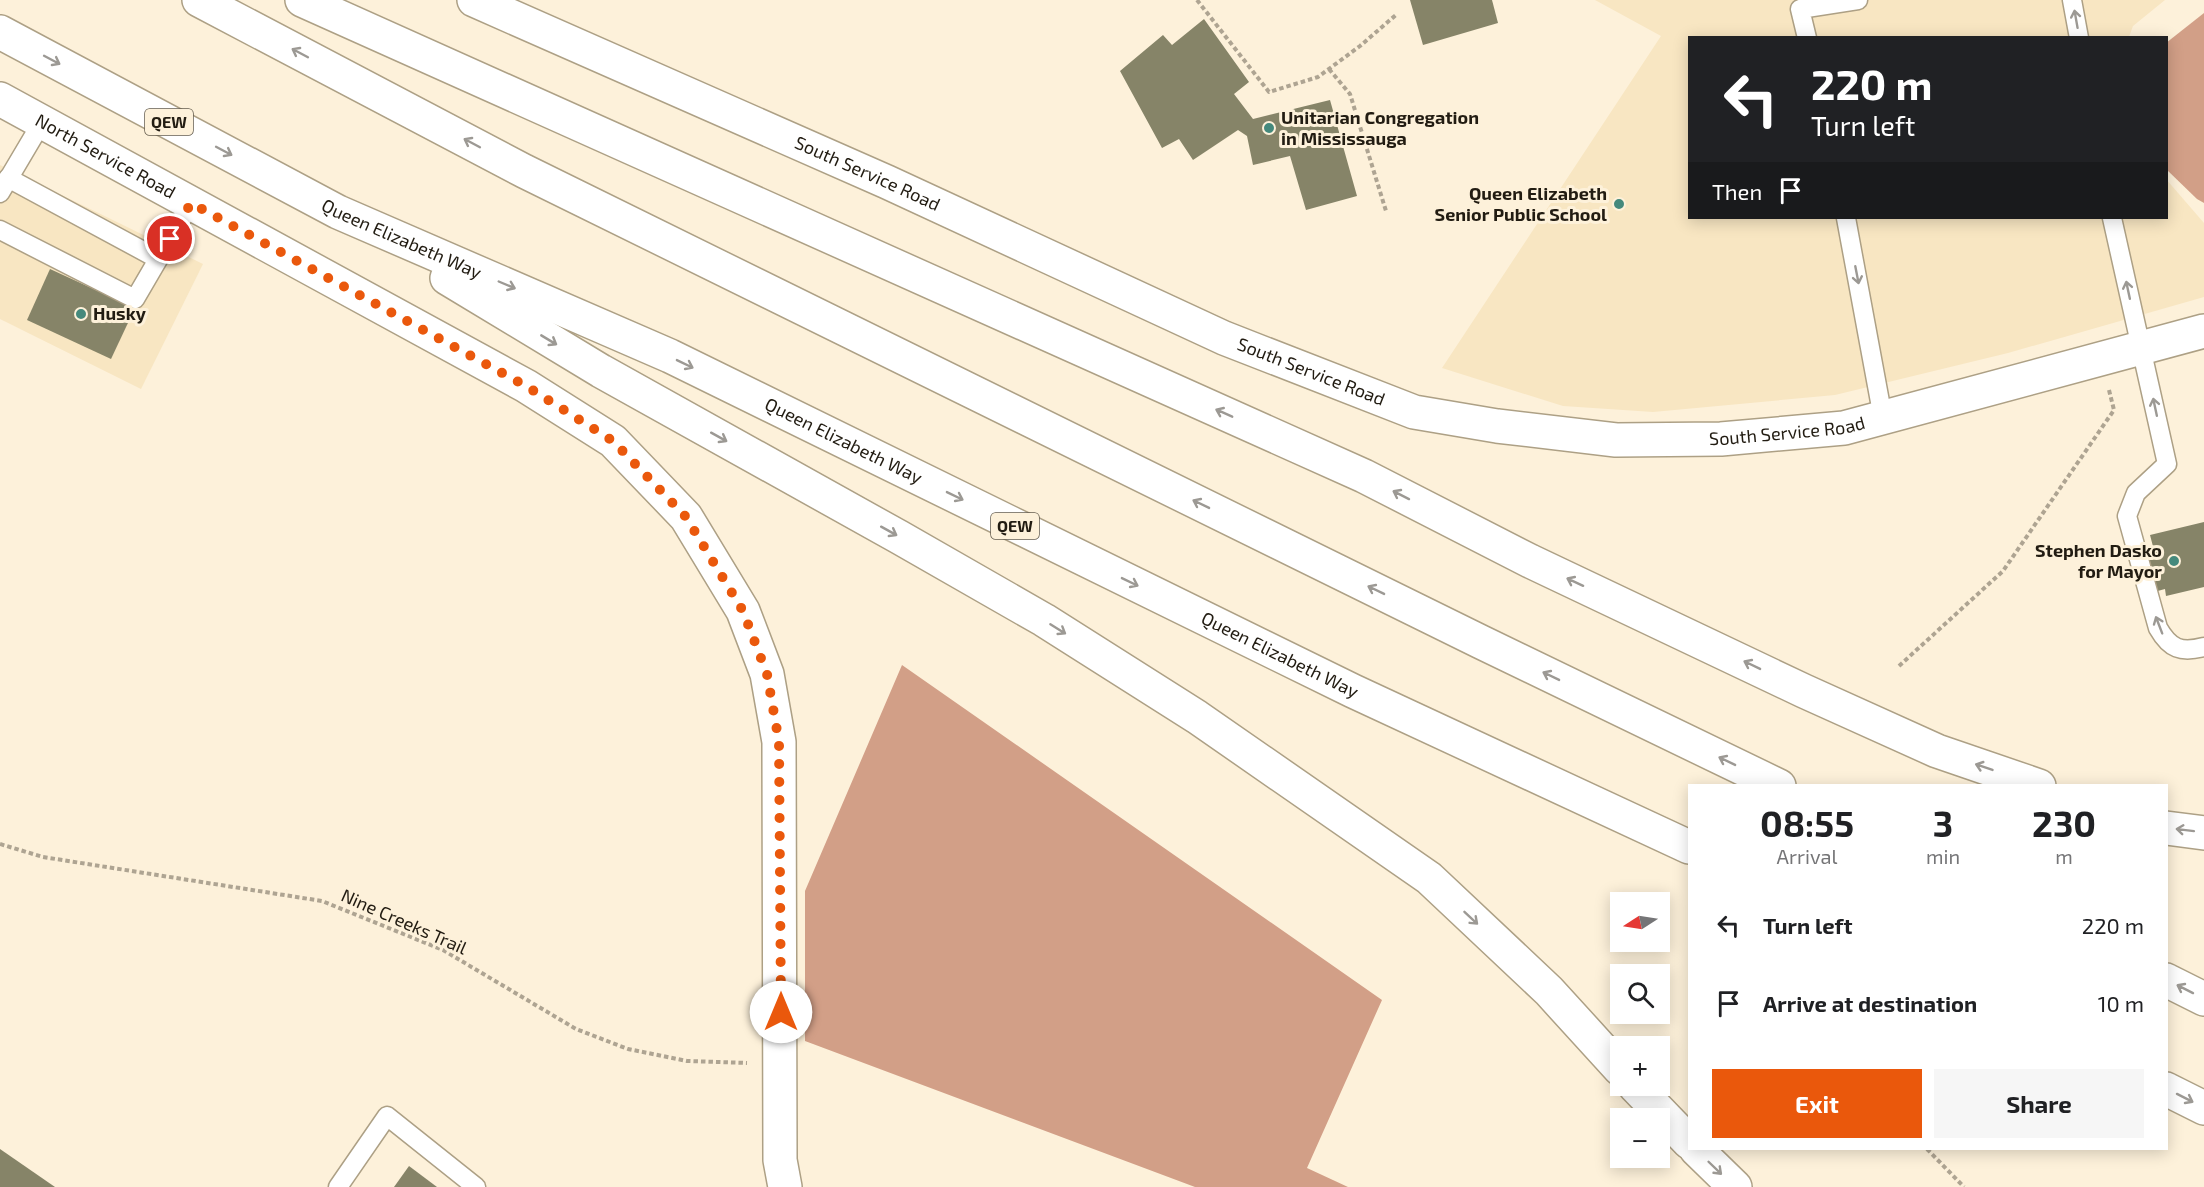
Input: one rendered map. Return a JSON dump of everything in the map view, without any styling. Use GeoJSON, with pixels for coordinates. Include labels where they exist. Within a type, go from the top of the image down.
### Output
{"type":"FeatureCollection","features":[{"type":"Feature","properties":{"kind":"main road"},"geometry":{"type":"LineString","coordinates":[[199,0],[524,171],[1480,642],[1775,784]]}},
{"type":"Feature","properties":{"kind":"main road"},"geometry":{"type":"LineString","coordinates":[[302,0],[1364,476],[1530,561],[1937,751],[2033,784]]}},
{"type":"Feature","properties":{"kind":"main road","name":"South Service Road"},"geometry":{"type":"LineString","coordinates":[[474,0],[887,182],[1224,338],[1414,412],[1497,426],[1616,440],[1721,439],[1844,428],[2204,332]]}},
{"type":"Feature","properties":{"kind":"main road","name":"Queen Elizabeth Way"},"geometry":{"type":"LineString","coordinates":[[0,32],[338,212],[670,356],[1353,692],[1688,847]]}},
{"type":"Feature","properties":{"kind":"main road","name":"North Service Road"},"geometry":{"type":"LineString","coordinates":[[0,99],[526,386],[613,441],[686,517],[743,611],[767,674],[779,742],[780,1160],[785,1187]]}},
{"type":"Feature","properties":{"kind":"main road"},"geometry":{"type":"LineString","coordinates":[[338,212],[601,371],[1044,620],[1197,717],[1429,878],[1549,991],[1610,1058]]}},
{"type":"Feature","properties":{"kind":"main road"},"geometry":{"type":"LineString","coordinates":[[2168,828],[2204,833]]}},
{"type":"Feature","properties":{"kind":"main road"},"geometry":{"type":"LineString","coordinates":[[2168,981],[2204,999]]}},
{"type":"Feature","properties":{"kind":"main road"},"geometry":{"type":"LineString","coordinates":[[2168,1090],[2204,1108]]}},
{"type":"Feature","properties":{"kind":"main road"},"geometry":{"type":"LineString","coordinates":[[1645,1096],[1688,1141]]}},
{"type":"Feature","properties":{"kind":"main road"},"geometry":{"type":"LineString","coordinates":[[1697,1150],[1735,1187]]}},
{"type":"Feature","properties":{"kind":"lane"},"geometry":{"type":"LineString","coordinates":[[1807,36],[1800,9],[1858,0]]}},
{"type":"Feature","properties":{"kind":"lane"},"geometry":{"type":"LineString","coordinates":[[2072,0],[2079,36]]}},
{"type":"Feature","properties":{"kind":"lane"},"geometry":{"type":"LineString","coordinates":[[42,122],[4,185],[158,259]]}},
{"type":"Feature","properties":{"kind":"lane"},"geometry":{"type":"LineString","coordinates":[[0,230],[135,299],[191,203]]}},
{"type":"Feature","properties":{"kind":"lane"},"geometry":{"type":"LineString","coordinates":[[1846,219],[1883,418]]}},
{"type":"Feature","properties":{"kind":"lane"},"geometry":{"type":"LineString","coordinates":[[2112,219],[2167,464],[2136,493],[2127,516],[2158,628],[2163,636],[2178,649],[2187,651],[2204,647]]}},
{"type":"Feature","properties":{"kind":"lane"},"geometry":{"type":"LineString","coordinates":[[338,1187],[387,1116],[476,1187]]}},
{"type":"Feature","properties":{"kind":"path"},"geometry":{"type":"LineString","coordinates":[[1197,0],[1269,92],[1318,76],[1360,46],[1396,14]]}},
{"type":"Feature","properties":{"kind":"path"},"geometry":{"type":"LineString","coordinates":[[1329,69],[1350,94],[1386,211]]}},
{"type":"Feature","properties":{"kind":"path"},"geometry":{"type":"LineString","coordinates":[[1899,666],[2003,572],[2114,410],[2108,389]]}},
{"type":"Feature","properties":{"kind":"path","name":"Nine Creeks Trail"},"geometry":{"type":"LineString","coordinates":[[0,844],[43,857],[322,901],[443,950],[576,1029],[628,1049],[687,1061],[780,1063]]}},
{"type":"Feature","properties":{"kind":"path"},"geometry":{"type":"LineString","coordinates":[[1927,1150],[1964,1187]]}},
{"type":"Feature","properties":{"kind":"shaded area","name":"Queen Elizabeth Senior Public School"},"geometry":{"type":"Polygon","coordinates":[[[1595,0],[2165,0],[2133,26],[2129,36],[1688,36],[1688,219],[2168,219],[2168,181],[2204,223],[2204,297],[2008,353],[1835,395],[1653,412],[1563,406],[1442,368],[1661,36],[1595,0]]]}},
{"type":"Feature","properties":{"kind":"shaded area"},"geometry":{"type":"Polygon","coordinates":[[[2204,13],[2204,203],[2168,171],[2168,41],[2204,13]]]}},
{"type":"Feature","properties":{"kind":"shaded area"},"geometry":{"type":"Polygon","coordinates":[[[0,165],[203,264],[141,389],[0,319],[0,165]]]}},
{"type":"Feature","properties":{"kind":"shaded area"},"geometry":{"type":"Polygon","coordinates":[[[902,665],[1382,1000],[1307,1168],[1348,1187],[1195,1187],[805,1041],[805,891],[902,665]]]}},
{"type":"Feature","properties":{"kind":"building"},"geometry":{"type":"Polygon","coordinates":[[[1410,0],[1492,0],[1498,23],[1423,45],[1410,0]]]}},
{"type":"Feature","properties":{"kind":"building"},"geometry":{"type":"Polygon","coordinates":[[[1204,19],[1249,82],[1234,94],[1253,119],[1330,100],[1357,196],[1306,210],[1290,156],[1253,165],[1247,136],[1238,130],[1193,160],[1179,139],[1162,148],[1120,71],[1163,35],[1172,45],[1204,19]]]}},
{"type":"Feature","properties":{"kind":"building","name":"Husky"},"geometry":{"type":"Polygon","coordinates":[[[50,269],[135,308],[111,359],[27,320],[50,269]]]}},
{"type":"Feature","properties":{"kind":"building","name":"Stephen Dasko for Mayor"},"geometry":{"type":"Polygon","coordinates":[[[2204,522],[2204,587],[2166,596],[2165,589],[2139,596],[2131,564],[2156,558],[2150,535],[2204,522]]]}},
{"type":"Feature","properties":{"kind":"building"},"geometry":{"type":"Polygon","coordinates":[[[0,1149],[55,1187],[0,1187],[0,1149]]]}},
{"type":"Feature","properties":{"kind":"building"},"geometry":{"type":"Polygon","coordinates":[[[409,1166],[437,1187],[394,1187],[409,1166]]]}},
{"type":"Feature","properties":{"kind":"place","name":"Unitarian Congregation in Mississauga"},"geometry":{"type":"Point","coordinates":[1269,128]}},
{"type":"Feature","properties":{"kind":"place","name":"Queen Elizabeth Senior Public School"},"geometry":{"type":"Point","coordinates":[1619,204]}},
{"type":"Feature","properties":{"kind":"place","name":"Husky"},"geometry":{"type":"Point","coordinates":[81,314]}},
{"type":"Feature","properties":{"kind":"place","name":"Stephen Dasko for Mayor"},"geometry":{"type":"Point","coordinates":[2174,561]}},
{"type":"Feature","properties":{"kind":"route"},"geometry":{"type":"LineString","coordinates":[[170,239],[191,203],[526,386],[613,441],[686,517],[743,611],[767,674],[779,742],[781,1012]]}}]}
